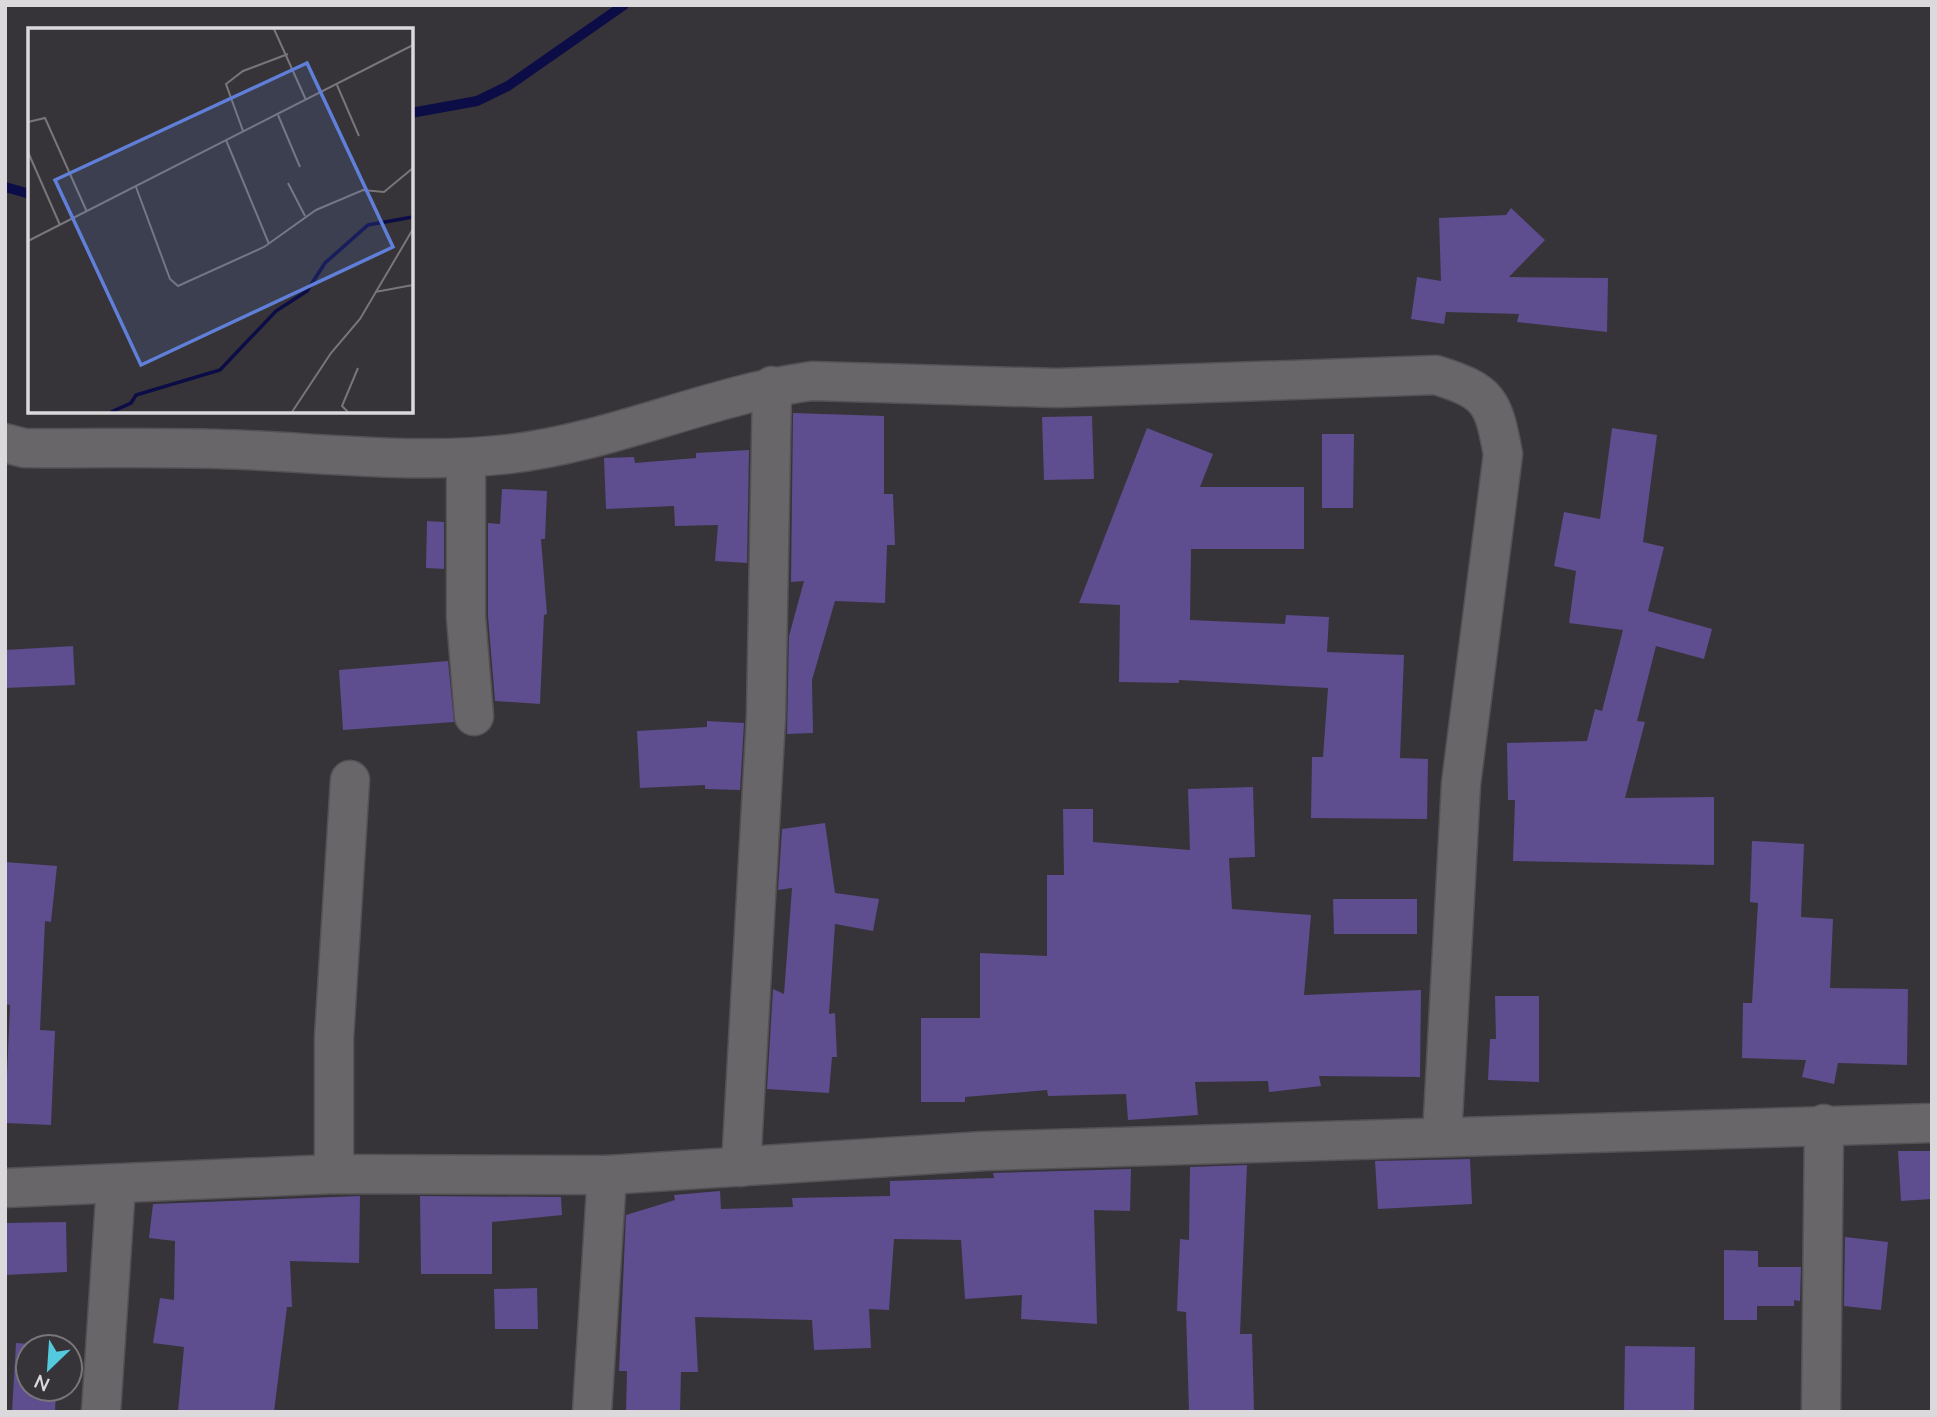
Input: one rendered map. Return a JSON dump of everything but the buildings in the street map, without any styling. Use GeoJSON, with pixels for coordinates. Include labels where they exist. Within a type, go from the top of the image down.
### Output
{"type":"FeatureCollection","features":[{"type":"Feature","properties":{"kind":"street"},"geometry":{"type":"LineString","coordinates":[[5,443],[24,448],[244,449],[379,459],[466,458],[512,454],[596,439],[772,386],[812,381],[1057,388],[1436,375],[1472,386],[1494,410],[1503,454],[1461,784],[1442,1136]]}},
{"type":"Feature","properties":{"kind":"street"},"geometry":{"type":"LineString","coordinates":[[741,1167],[766,717],[772,386]]}},
{"type":"Feature","properties":{"kind":"street"},"geometry":{"type":"LineString","coordinates":[[466,458],[466,617],[474,716]]}},
{"type":"Feature","properties":{"kind":"street"},"geometry":{"type":"LineString","coordinates":[[334,1174],[334,1038],[350,780]]}},
{"type":"Feature","properties":{"kind":"street"},"geometry":{"type":"LineString","coordinates":[[5,1188],[334,1174],[607,1175],[984,1151],[1824,1124],[1932,1123]]}},
{"type":"Feature","properties":{"kind":"street"},"geometry":{"type":"LineString","coordinates":[[1821,1412],[1824,1124]]}},
{"type":"Feature","properties":{"kind":"street"},"geometry":{"type":"LineString","coordinates":[[592,1412],[607,1175]]}},
{"type":"Feature","properties":{"kind":"street"},"geometry":{"type":"LineString","coordinates":[[101,1412],[116,1185]]}},
{"type":"Feature","properties":{"kind":"waterway"},"geometry":{"type":"LineString","coordinates":[[413,113],[477,101],[508,86],[624,5]]}},
{"type":"Feature","properties":{"kind":"waterway"},"geometry":{"type":"LineString","coordinates":[[5,187],[28,193]]}}]}
